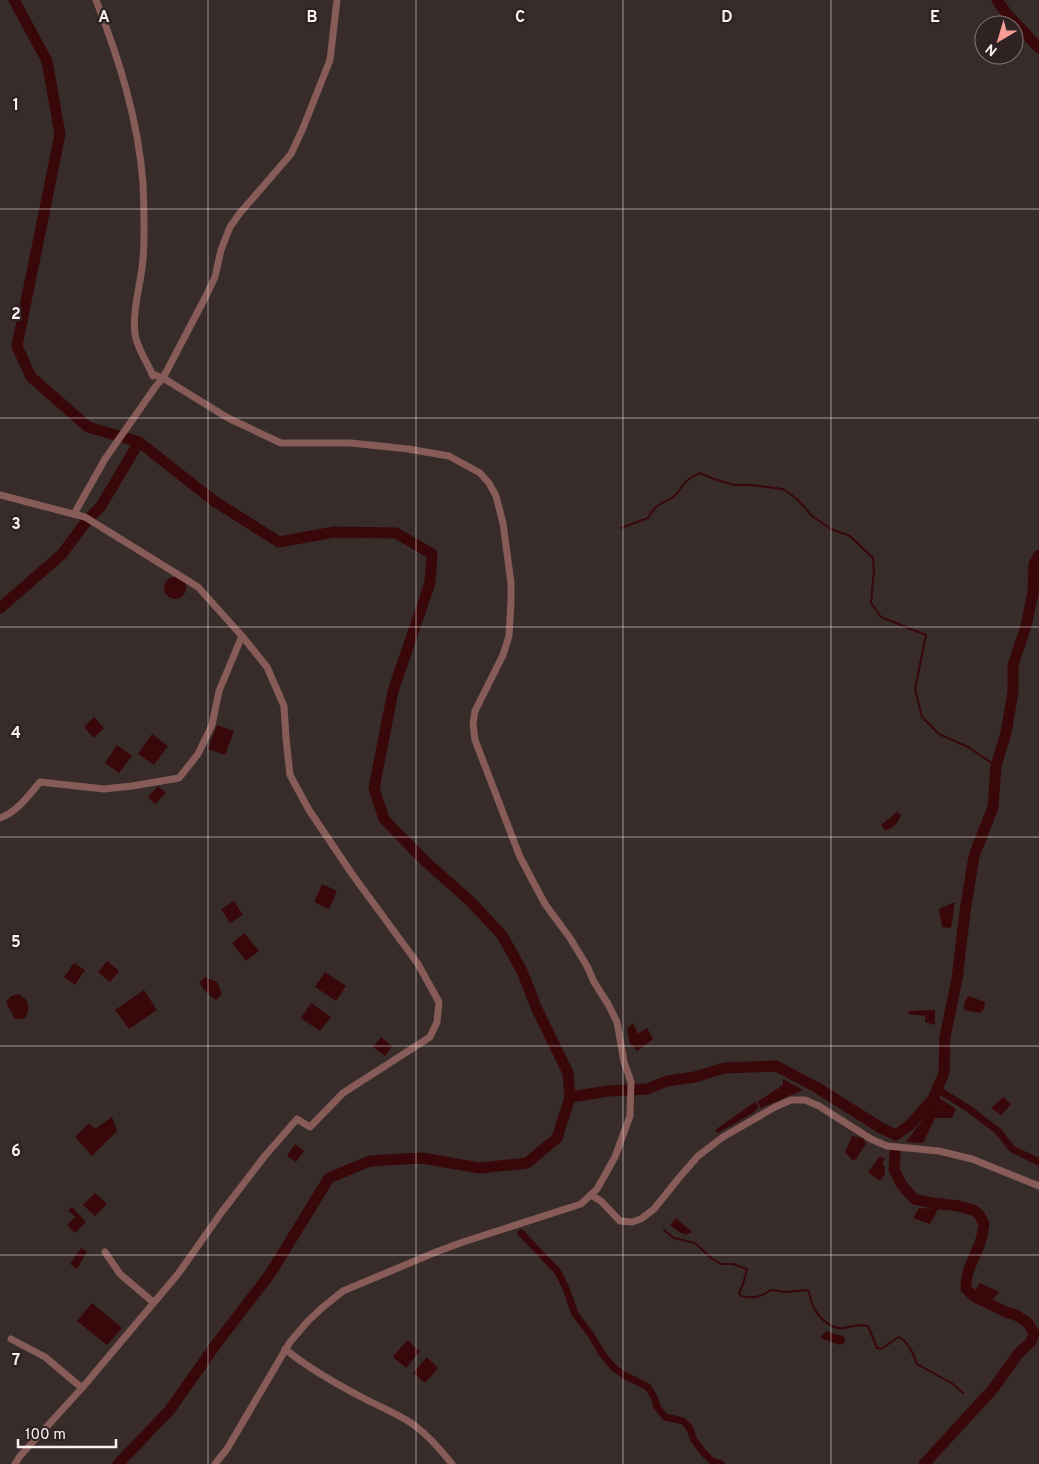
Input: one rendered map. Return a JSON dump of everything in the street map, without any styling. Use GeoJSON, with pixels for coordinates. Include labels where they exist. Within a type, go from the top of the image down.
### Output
{"type":"FeatureCollection","features":[{"type":"Feature","properties":{"kind":"street"},"geometry":{"type":"LineString","coordinates":[[96,0],[130,100],[137,135],[143,182],[144,221],[143,259],[135,320],[135,336],[156,386]]}},
{"type":"Feature","properties":{"kind":"street"},"geometry":{"type":"LineString","coordinates":[[74,514],[105,459],[163,378],[215,277],[221,250],[230,227],[291,154],[330,60],[337,0]]}},
{"type":"Feature","properties":{"kind":"street"},"geometry":{"type":"LineString","coordinates":[[152,374],[163,378],[228,418],[281,443],[351,443],[408,449],[449,456],[480,473],[489,483],[496,496],[503,523],[511,583],[509,636],[503,655],[475,711],[473,723],[475,740],[520,857],[545,904],[570,938],[617,1022],[624,1062],[632,1082],[630,1116],[615,1157],[597,1189],[591,1195],[581,1204],[463,1242],[344,1291],[308,1321],[284,1350],[227,1449],[215,1464]]}},
{"type":"Feature","properties":{"kind":"street"},"geometry":{"type":"LineString","coordinates":[[0,495],[85,517],[198,587],[242,636],[267,668],[284,706],[290,775],[308,810],[418,964],[439,1002],[437,1022],[430,1037],[343,1093],[310,1127],[297,1119],[264,1157],[221,1213],[178,1274],[15,1464]]}},
{"type":"Feature","properties":{"kind":"street"},"geometry":{"type":"LineString","coordinates":[[0,818],[7,815],[26,799],[40,782],[104,789],[179,778],[198,754],[212,725],[219,691],[242,636]]}},
{"type":"Feature","properties":{"kind":"street"},"geometry":{"type":"LineString","coordinates":[[591,1195],[601,1201],[620,1220],[632,1222],[640,1219],[654,1209],[698,1156],[723,1137],[791,1100],[805,1100],[819,1106],[871,1139],[888,1146],[939,1151],[972,1159],[1039,1186]]}},
{"type":"Feature","properties":{"kind":"street"},"geometry":{"type":"LineString","coordinates":[[105,1252],[120,1274],[153,1302]]}},
{"type":"Feature","properties":{"kind":"street"},"geometry":{"type":"LineString","coordinates":[[11,1339],[45,1357],[82,1388]]}},
{"type":"Feature","properties":{"kind":"street"},"geometry":{"type":"LineString","coordinates":[[284,1350],[311,1368],[413,1424],[428,1436],[452,1464]]}},
{"type":"Feature","properties":{"kind":"shaded area"},"geometry":{"type":"Polygon","coordinates":[[[175,577],[183,580],[186,588],[183,596],[175,599],[167,596],[164,588],[167,580],[175,577]]]}},
{"type":"Feature","properties":{"kind":"shaded area"},"geometry":{"type":"Polygon","coordinates":[[[94,717],[104,728],[94,738],[84,727],[94,717]]]}},
{"type":"Feature","properties":{"kind":"shaded area"},"geometry":{"type":"Polygon","coordinates":[[[217,725],[234,731],[225,755],[208,749],[217,725]]]}},
{"type":"Feature","properties":{"kind":"shaded area"},"geometry":{"type":"Polygon","coordinates":[[[152,734],[168,746],[154,765],[138,754],[152,734]]]}},
{"type":"Feature","properties":{"kind":"shaded area"},"geometry":{"type":"Polygon","coordinates":[[[117,745],[132,756],[119,773],[105,763],[117,745]]]}},
{"type":"Feature","properties":{"kind":"shaded area"},"geometry":{"type":"Polygon","coordinates":[[[158,786],[166,793],[155,804],[148,797],[158,786]]]}},
{"type":"Feature","properties":{"kind":"shaded area"},"geometry":{"type":"Polygon","coordinates":[[[897,812],[901,815],[898,821],[893,827],[885,830],[881,825],[897,812]]]}},
{"type":"Feature","properties":{"kind":"shaded area"},"geometry":{"type":"Polygon","coordinates":[[[322,884],[337,891],[329,909],[314,902],[322,884]]]}},
{"type":"Feature","properties":{"kind":"shaded area"},"geometry":{"type":"Polygon","coordinates":[[[234,901],[243,915],[230,923],[221,909],[234,901]]]}},
{"type":"Feature","properties":{"kind":"shaded area"},"geometry":{"type":"Polygon","coordinates":[[[955,902],[951,928],[942,927],[939,909],[955,902]]]}},
{"type":"Feature","properties":{"kind":"shaded area"},"geometry":{"type":"Polygon","coordinates":[[[244,933],[259,951],[246,961],[232,943],[244,933]]]}},
{"type":"Feature","properties":{"kind":"shaded area"},"geometry":{"type":"Polygon","coordinates":[[[107,961],[119,971],[110,982],[98,972],[107,961]]]}},
{"type":"Feature","properties":{"kind":"shaded area"},"geometry":{"type":"Polygon","coordinates":[[[74,963],[85,970],[75,985],[64,977],[74,963]]]}},
{"type":"Feature","properties":{"kind":"shaded area"},"geometry":{"type":"Polygon","coordinates":[[[325,972],[346,986],[336,1001],[315,987],[325,972]]]}},
{"type":"Feature","properties":{"kind":"shaded area"},"geometry":{"type":"Polygon","coordinates":[[[205,977],[217,982],[222,994],[216,1000],[199,983],[205,977]]]}},
{"type":"Feature","properties":{"kind":"shaded area"},"geometry":{"type":"Polygon","coordinates":[[[144,990],[157,1010],[129,1029],[115,1010],[144,990]]]}},
{"type":"Feature","properties":{"kind":"shaded area"},"geometry":{"type":"Polygon","coordinates":[[[19,994],[27,1001],[28,1010],[25,1018],[15,1019],[6,1002],[11,996],[19,994]]]}},
{"type":"Feature","properties":{"kind":"shaded area"},"geometry":{"type":"Polygon","coordinates":[[[968,996],[985,1002],[984,1009],[980,1013],[964,1010],[964,1003],[968,996]]]}},
{"type":"Feature","properties":{"kind":"shaded area"},"geometry":{"type":"Polygon","coordinates":[[[311,1003],[331,1017],[320,1031],[301,1018],[311,1003]]]}},
{"type":"Feature","properties":{"kind":"shaded area"},"geometry":{"type":"Polygon","coordinates":[[[935,1010],[935,1025],[925,1022],[925,1016],[908,1014],[909,1011],[935,1010]]]}},
{"type":"Feature","properties":{"kind":"shaded area"},"geometry":{"type":"Polygon","coordinates":[[[633,1023],[638,1034],[647,1028],[653,1039],[637,1051],[630,1043],[627,1029],[633,1023]]]}},
{"type":"Feature","properties":{"kind":"shaded area"},"geometry":{"type":"Polygon","coordinates":[[[381,1037],[392,1046],[385,1056],[373,1047],[381,1037]]]}},
{"type":"Feature","properties":{"kind":"shaded area"},"geometry":{"type":"Polygon","coordinates":[[[783,1079],[803,1090],[761,1108],[757,1102],[783,1085],[783,1079]]]}},
{"type":"Feature","properties":{"kind":"shaded area"},"geometry":{"type":"Polygon","coordinates":[[[1003,1097],[1011,1104],[1001,1115],[991,1108],[1003,1097]]]}},
{"type":"Feature","properties":{"kind":"shaded area"},"geometry":{"type":"Polygon","coordinates":[[[939,1098],[956,1109],[952,1118],[935,1118],[923,1143],[906,1142],[939,1098]]]}},
{"type":"Feature","properties":{"kind":"shaded area"},"geometry":{"type":"Polygon","coordinates":[[[755,1102],[759,1107],[756,1111],[718,1133],[715,1130],[755,1102]]]}},
{"type":"Feature","properties":{"kind":"shaded area"},"geometry":{"type":"Polygon","coordinates":[[[112,1117],[117,1131],[92,1156],[75,1137],[89,1123],[95,1129],[112,1117]]]}},
{"type":"Feature","properties":{"kind":"shaded area"},"geometry":{"type":"Polygon","coordinates":[[[852,1136],[863,1138],[866,1144],[856,1159],[852,1160],[845,1152],[852,1136]]]}},
{"type":"Feature","properties":{"kind":"shaded area"},"geometry":{"type":"Polygon","coordinates":[[[295,1144],[304,1151],[296,1162],[287,1156],[295,1144]]]}},
{"type":"Feature","properties":{"kind":"shaded area"},"geometry":{"type":"Polygon","coordinates":[[[880,1156],[885,1159],[882,1164],[885,1167],[885,1174],[880,1181],[868,1172],[880,1156]]]}},
{"type":"Feature","properties":{"kind":"shaded area"},"geometry":{"type":"Polygon","coordinates":[[[95,1193],[107,1204],[95,1216],[83,1205],[95,1193]]]}},
{"type":"Feature","properties":{"kind":"shaded area"},"geometry":{"type":"Polygon","coordinates":[[[72,1207],[86,1222],[75,1233],[67,1225],[75,1217],[68,1210],[72,1207]]]}},
{"type":"Feature","properties":{"kind":"shaded area"},"geometry":{"type":"Polygon","coordinates":[[[919,1208],[938,1209],[930,1224],[913,1218],[919,1208]]]}},
{"type":"Feature","properties":{"kind":"shaded area"},"geometry":{"type":"Polygon","coordinates":[[[676,1218],[692,1232],[683,1234],[670,1225],[676,1218]]]}},
{"type":"Feature","properties":{"kind":"shaded area"},"geometry":{"type":"Polygon","coordinates":[[[81,1248],[87,1252],[77,1269],[70,1264],[81,1248]]]}},
{"type":"Feature","properties":{"kind":"shaded area"},"geometry":{"type":"Polygon","coordinates":[[[980,1283],[999,1292],[993,1299],[974,1292],[980,1283]]]}},
{"type":"Feature","properties":{"kind":"shaded area"},"geometry":{"type":"Polygon","coordinates":[[[92,1303],[122,1328],[107,1345],[77,1321],[92,1303]]]}},
{"type":"Feature","properties":{"kind":"shaded area"},"geometry":{"type":"Polygon","coordinates":[[[826,1331],[845,1337],[845,1342],[840,1345],[820,1338],[826,1331]]]}},
{"type":"Feature","properties":{"kind":"shaded area"},"geometry":{"type":"Polygon","coordinates":[[[407,1340],[420,1351],[406,1368],[393,1357],[407,1340]]]}},
{"type":"Feature","properties":{"kind":"shaded area"},"geometry":{"type":"Polygon","coordinates":[[[427,1357],[438,1368],[425,1383],[413,1373],[427,1357]]]}},
{"type":"Feature","properties":{"kind":"waterway"},"geometry":{"type":"LineString","coordinates":[[14,0],[47,61],[60,134],[17,346],[31,377],[88,427],[139,442],[214,501],[279,542],[334,532],[396,533],[432,554],[430,583],[393,691],[374,788],[384,819],[425,861],[470,901],[502,935],[522,971],[536,1007],[568,1073],[570,1097],[557,1138],[527,1163],[480,1168],[421,1158],[370,1161],[329,1178],[270,1274],[217,1343],[169,1411],[118,1464]]}},
{"type":"Feature","properties":{"kind":"waterway"},"geometry":{"type":"LineString","coordinates":[[997,0],[1007,14],[1039,48]]}},
{"type":"Feature","properties":{"kind":"waterway"},"geometry":{"type":"LineString","coordinates":[[0,608],[62,554],[85,523],[101,506],[139,442]]}},
{"type":"Feature","properties":{"kind":"waterway"},"geometry":{"type":"LineString","coordinates":[[621,528],[648,518],[656,507],[675,496],[686,481],[700,473],[734,485],[783,489],[797,499],[812,516],[831,529],[850,536],[873,558],[874,571],[871,603],[881,617],[926,635],[915,689],[922,717],[939,734],[968,747],[996,766]]}},
{"type":"Feature","properties":{"kind":"waterway"},"geometry":{"type":"LineString","coordinates":[[570,1097],[609,1091],[647,1089],[667,1081],[695,1077],[724,1068],[776,1066],[816,1087],[881,1128],[896,1135],[910,1125],[933,1099],[944,1073],[945,1037],[957,979],[974,856],[993,807],[996,766],[1006,733],[1013,692],[1013,665],[1026,626],[1033,593],[1034,564],[1039,555]]}},
{"type":"Feature","properties":{"kind":"waterway"},"geometry":{"type":"LineString","coordinates":[[937,1089],[969,1109],[998,1131],[1012,1149],[1039,1162]]}},
{"type":"Feature","properties":{"kind":"waterway"},"geometry":{"type":"LineString","coordinates":[[895,1153],[894,1169],[901,1184],[914,1199],[959,1206],[979,1214],[984,1224],[983,1231],[968,1271],[966,1289],[975,1297],[1016,1315],[1028,1323],[1034,1333],[1031,1342],[1018,1354],[993,1389],[924,1464]]}},
{"type":"Feature","properties":{"kind":"waterway"},"geometry":{"type":"LineString","coordinates":[[664,1230],[674,1238],[695,1243],[711,1258],[721,1264],[733,1264],[747,1269],[739,1293],[741,1296],[757,1297],[771,1290],[786,1292],[808,1290],[815,1310],[830,1325],[839,1328],[859,1325],[868,1326],[877,1348],[881,1349],[899,1337],[908,1345],[917,1364],[953,1384],[963,1393]]}},
{"type":"Feature","properties":{"kind":"waterway"},"geometry":{"type":"LineString","coordinates":[[521,1233],[558,1272],[575,1314],[614,1368],[648,1387],[657,1407],[665,1417],[683,1421],[689,1427],[694,1440],[703,1452],[712,1461],[721,1464]]}}]}
